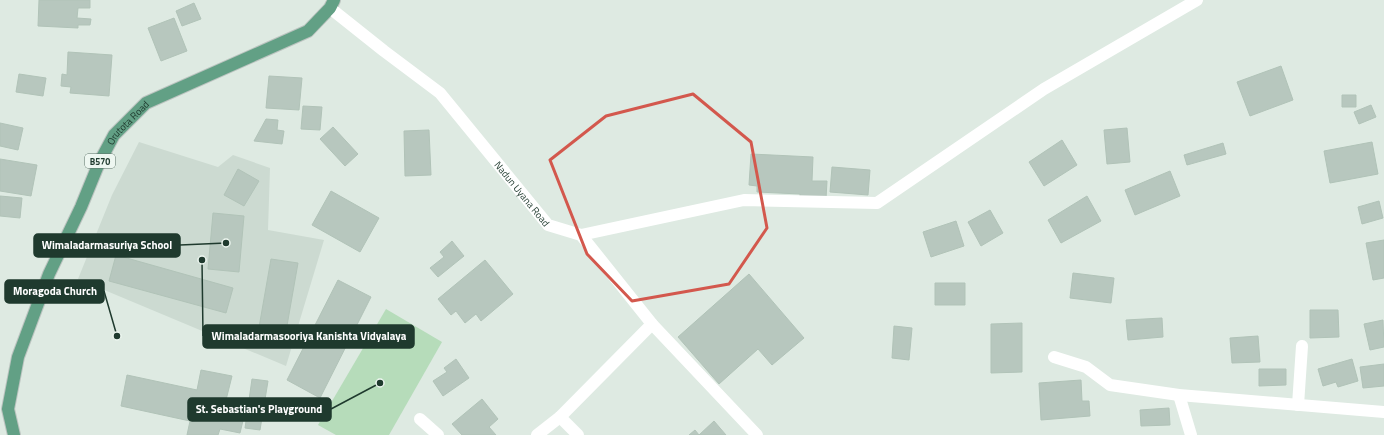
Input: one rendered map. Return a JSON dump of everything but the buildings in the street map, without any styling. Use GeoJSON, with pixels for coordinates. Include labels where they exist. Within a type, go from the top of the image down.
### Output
{"type":"FeatureCollection","features":[{"type":"Feature","properties":{"kind":"main road","name":"Orutota Road"},"geometry":{"type":"LineString","coordinates":[[14,435],[4,408],[18,357],[49,274],[99,163],[114,135],[146,102],[308,31],[332,4]]}},
{"type":"Feature","properties":{"kind":"street"},"geometry":{"type":"LineString","coordinates":[[757,435],[652,324],[581,235],[744,200],[877,203],[1044,89],[1197,0]]}},
{"type":"Feature","properties":{"kind":"street","name":"Nadun Uyana Road"},"geometry":{"type":"LineString","coordinates":[[332,4],[384,52],[440,93],[548,224],[581,235]]}},
{"type":"Feature","properties":{"kind":"street"},"geometry":{"type":"LineString","coordinates":[[537,435],[560,417],[652,324]]}},
{"type":"Feature","properties":{"kind":"street"},"geometry":{"type":"LineString","coordinates":[[1298,405],[1302,346]]}},
{"type":"Feature","properties":{"kind":"street"},"geometry":{"type":"LineString","coordinates":[[1054,357],[1086,367],[1110,384],[1179,395],[1384,412]]}},
{"type":"Feature","properties":{"kind":"street"},"geometry":{"type":"LineString","coordinates":[[1179,395],[1191,435]]}},
{"type":"Feature","properties":{"kind":"street"},"geometry":{"type":"LineString","coordinates":[[560,417],[578,435]]}},
{"type":"Feature","properties":{"kind":"street"},"geometry":{"type":"LineString","coordinates":[[420,419],[438,435]]}},
{"type":"Feature","properties":{"kind":"highlighted area"},"geometry":{"type":"Polygon","coordinates":[[[693,94],[751,142],[767,228],[729,284],[632,301],[587,254],[550,160],[606,116],[693,94]]]}},
{"type":"Feature","properties":{"kind":"shaded area"},"geometry":{"type":"Polygon","coordinates":[[[139,142],[218,167],[233,155],[270,168],[268,230],[324,240],[286,366],[78,279],[112,195],[139,142]]]}},
{"type":"Feature","properties":{"kind":"green space"},"geometry":{"type":"Polygon","coordinates":[[[386,309],[442,342],[389,435],[336,435],[318,425],[386,309]]]}},
{"type":"Feature","properties":{"kind":"place","name":"Wimaladarmasuriya School"},"geometry":{"type":"Point","coordinates":[226,243]}},
{"type":"Feature","properties":{"kind":"place","name":"Wimaladarmasooriya Kanishta Vidyalaya"},"geometry":{"type":"Point","coordinates":[202,260]}},
{"type":"Feature","properties":{"kind":"place","name":"Moragoda Church"},"geometry":{"type":"Point","coordinates":[117,336]}},
{"type":"Feature","properties":{"kind":"place","name":"St. Sebastian's Playground"},"geometry":{"type":"Point","coordinates":[380,383]}}]}
